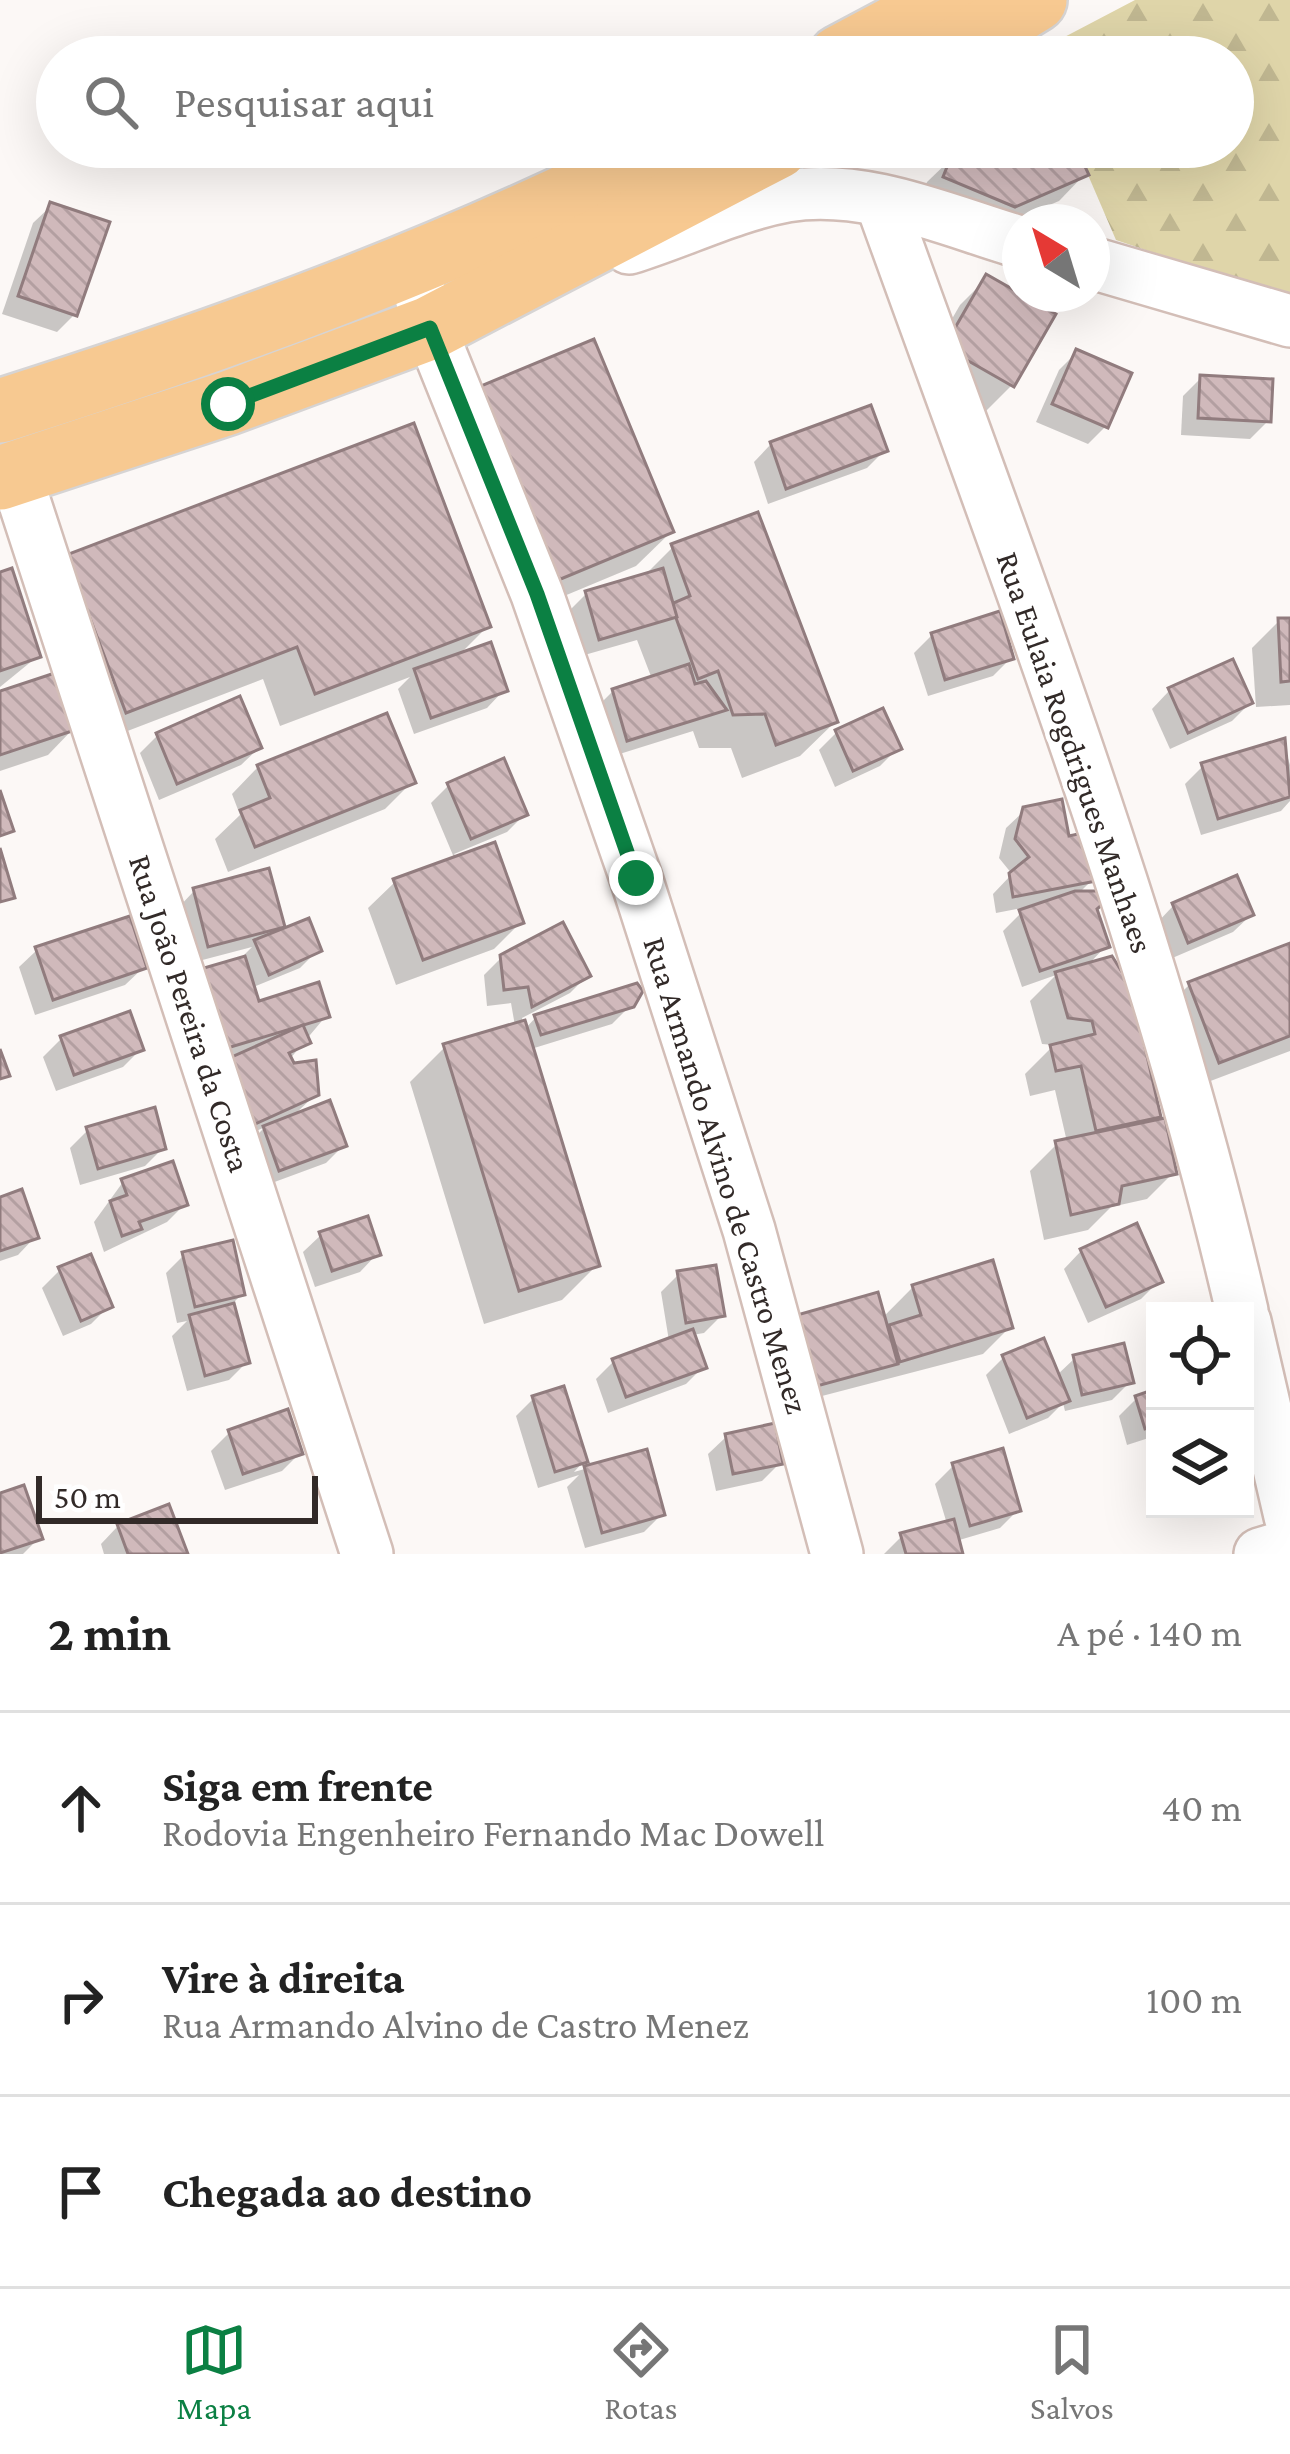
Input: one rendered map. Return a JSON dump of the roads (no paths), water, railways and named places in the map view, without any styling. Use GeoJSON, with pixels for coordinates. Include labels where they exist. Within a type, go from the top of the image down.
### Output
{"type":"FeatureCollection","features":[{"type":"Feature","properties":{"kind":"main road"},"geometry":{"type":"LineString","coordinates":[[890,36],[933,18],[1035,0]]}},
{"type":"Feature","properties":{"kind":"main road"},"geometry":{"type":"LineString","coordinates":[[0,411],[227,336],[411,263],[621,168]]}},
{"type":"Feature","properties":{"kind":"main road"},"geometry":{"type":"LineString","coordinates":[[8,475],[228,404],[430,328],[737,168]]}},
{"type":"Feature","properties":{"kind":"street"},"geometry":{"type":"LineString","coordinates":[[569,256],[626,249],[788,196],[838,193],[1002,237]]}},
{"type":"Feature","properties":{"kind":"street","name":"Rua Eulaia Rogdrigues Manhaes"},"geometry":{"type":"LineString","coordinates":[[881,201],[1119,860],[1241,1302]]}},
{"type":"Feature","properties":{"kind":"street","name":"Rua Armando Alvino de Castro Menez"},"geometry":{"type":"LineString","coordinates":[[411,263],[430,328],[537,594],[636,878],[749,1230],[837,1554]]}},
{"type":"Feature","properties":{"kind":"street"},"geometry":{"type":"LineString","coordinates":[[1110,268],[1290,321]]}},
{"type":"Feature","properties":{"kind":"street","name":"Rua João Pereira da Costa"},"geometry":{"type":"LineString","coordinates":[[8,475],[368,1554]]}},
{"type":"Feature","properties":{"kind":"street"},"geometry":{"type":"LineString","coordinates":[[1254,1361],[1290,1516]]}},
{"type":"Feature","properties":{"kind":"street"},"geometry":{"type":"LineString","coordinates":[[1260,1554],[1290,1545]]}}]}
